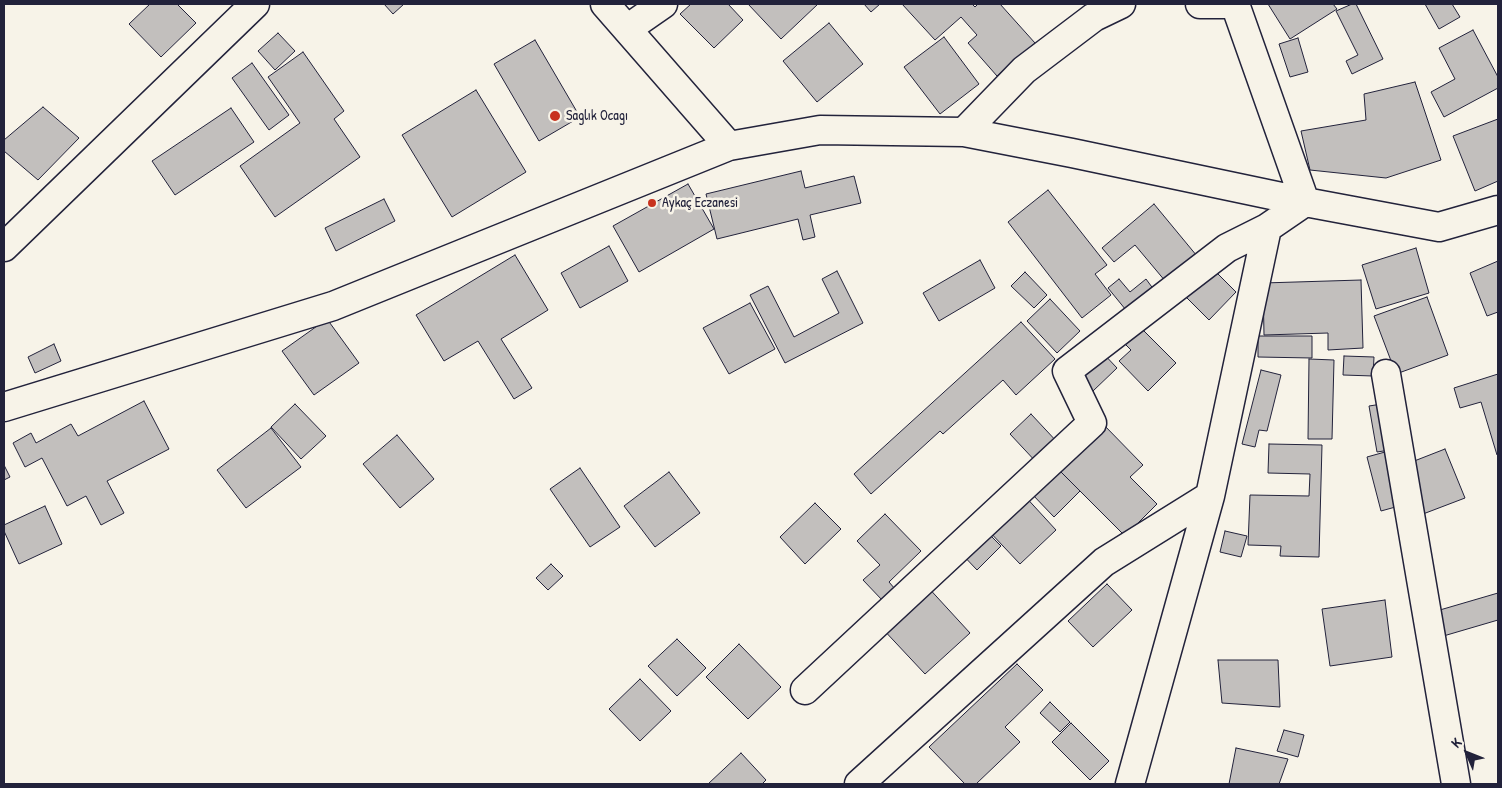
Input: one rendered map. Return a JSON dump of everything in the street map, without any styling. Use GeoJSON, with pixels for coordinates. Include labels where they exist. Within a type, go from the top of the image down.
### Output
{"type":"FeatureCollection","features":[{"type":"Feature","properties":{"kind":"street"},"geometry":{"type":"LineString","coordinates":[[4,247],[255,4]]}},
{"type":"Feature","properties":{"kind":"street"},"geometry":{"type":"LineString","coordinates":[[605,4],[729,146]]}},
{"type":"Feature","properties":{"kind":"street"},"geometry":{"type":"LineString","coordinates":[[627,29],[663,4]]}},
{"type":"Feature","properties":{"kind":"street"},"geometry":{"type":"LineString","coordinates":[[964,132],[1024,70],[1094,18],[1121,4]]}},
{"type":"Feature","properties":{"kind":"street"},"geometry":{"type":"LineString","coordinates":[[1200,4],[1235,4],[1305,202]]}},
{"type":"Feature","properties":{"kind":"street"},"geometry":{"type":"LineString","coordinates":[[4,407],[333,306],[729,146],[820,130],[964,132],[1305,202],[1440,227],[1498,210]]}},
{"type":"Feature","properties":{"kind":"street"},"geometry":{"type":"LineString","coordinates":[[804,690],[1092,423],[1067,371],[1227,248],[1267,228],[1305,202]]}},
{"type":"Feature","properties":{"kind":"street"},"geometry":{"type":"LineString","coordinates":[[1130,784],[1210,496],[1267,228]]}},
{"type":"Feature","properties":{"kind":"street"},"geometry":{"type":"LineString","coordinates":[[1386,374],[1456,784]]}},
{"type":"Feature","properties":{"kind":"street"},"geometry":{"type":"LineString","coordinates":[[859,784],[1104,562],[1210,496]]}},
{"type":"Feature","properties":{"kind":"building"},"geometry":{"type":"Polygon","coordinates":[[[150,4],[177,4],[196,23],[161,57],[129,24],[150,4]]]}},
{"type":"Feature","properties":{"kind":"building"},"geometry":{"type":"Polygon","coordinates":[[[384,4],[404,4],[393,14],[384,4]]]}},
{"type":"Feature","properties":{"kind":"building"},"geometry":{"type":"Polygon","coordinates":[[[691,4],[728,4],[743,20],[714,48],[680,14],[691,4]]]}},
{"type":"Feature","properties":{"kind":"building"},"geometry":{"type":"Polygon","coordinates":[[[748,4],[818,4],[781,39],[748,4]]]}},
{"type":"Feature","properties":{"kind":"building"},"geometry":{"type":"Polygon","coordinates":[[[864,4],[880,4],[871,12],[864,4]]]}},
{"type":"Feature","properties":{"kind":"building"},"geometry":{"type":"Polygon","coordinates":[[[902,4],[972,4],[975,7],[978,4],[1000,4],[1035,43],[997,76],[968,43],[977,35],[961,17],[935,40],[902,4]]]}},
{"type":"Feature","properties":{"kind":"building"},"geometry":{"type":"Polygon","coordinates":[[[1268,4],[1333,4],[1337,9],[1290,39],[1268,4]]]}},
{"type":"Feature","properties":{"kind":"building"},"geometry":{"type":"Polygon","coordinates":[[[1356,4],[1383,59],[1352,74],[1346,61],[1358,55],[1336,11],[1356,4]]]}},
{"type":"Feature","properties":{"kind":"building"},"geometry":{"type":"Polygon","coordinates":[[[1425,4],[1452,4],[1460,17],[1439,29],[1425,4]]]}},
{"type":"Feature","properties":{"kind":"building"},"geometry":{"type":"Polygon","coordinates":[[[829,23],[863,64],[817,102],[783,61],[829,23]]]}},
{"type":"Feature","properties":{"kind":"building"},"geometry":{"type":"Polygon","coordinates":[[[1473,30],[1498,77],[1498,88],[1444,117],[1431,92],[1455,79],[1439,48],[1473,30]]]}},
{"type":"Feature","properties":{"kind":"building"},"geometry":{"type":"Polygon","coordinates":[[[278,33],[295,51],[275,70],[258,51],[278,33]]]}},
{"type":"Feature","properties":{"kind":"building"},"geometry":{"type":"Polygon","coordinates":[[[944,37],[979,84],[940,114],[904,67],[944,37]]]}},
{"type":"Feature","properties":{"kind":"building"},"geometry":{"type":"Polygon","coordinates":[[[1298,38],[1308,72],[1290,77],[1279,44],[1298,38]]]}},
{"type":"Feature","properties":{"kind":"building"},"geometry":{"type":"Polygon","coordinates":[[[535,40],[580,117],[539,141],[494,64],[535,40]]]}},
{"type":"Feature","properties":{"kind":"building"},"geometry":{"type":"Polygon","coordinates":[[[303,52],[344,111],[334,119],[360,157],[275,217],[240,166],[300,123],[268,77],[303,52]]]}},
{"type":"Feature","properties":{"kind":"building"},"geometry":{"type":"Polygon","coordinates":[[[252,63],[289,115],[269,130],[232,78],[252,63]]]}},
{"type":"Feature","properties":{"kind":"building"},"geometry":{"type":"Polygon","coordinates":[[[1415,82],[1441,160],[1386,178],[1310,170],[1301,131],[1366,120],[1364,94],[1415,82]]]}},
{"type":"Feature","properties":{"kind":"building"},"geometry":{"type":"Polygon","coordinates":[[[476,90],[526,172],[452,217],[402,135],[476,90]]]}},
{"type":"Feature","properties":{"kind":"building"},"geometry":{"type":"Polygon","coordinates":[[[43,107],[79,138],[38,180],[4,151],[4,140],[43,107]]]}},
{"type":"Feature","properties":{"kind":"building"},"geometry":{"type":"Polygon","coordinates":[[[231,108],[254,142],[175,195],[152,161],[231,108]]]}},
{"type":"Feature","properties":{"kind":"building"},"geometry":{"type":"Polygon","coordinates":[[[1498,119],[1498,181],[1475,191],[1453,136],[1498,119]]]}},
{"type":"Feature","properties":{"kind":"building"},"geometry":{"type":"Polygon","coordinates":[[[801,171],[805,188],[854,176],[861,203],[810,215],[815,237],[803,240],[798,219],[717,239],[706,194],[801,171]]]}},
{"type":"Feature","properties":{"kind":"building"},"geometry":{"type":"Polygon","coordinates":[[[688,184],[714,229],[639,272],[613,226],[688,184]]]}},
{"type":"Feature","properties":{"kind":"building"},"geometry":{"type":"Polygon","coordinates":[[[1048,190],[1107,265],[1095,274],[1111,295],[1082,318],[1008,222],[1048,190]]]}},
{"type":"Feature","properties":{"kind":"building"},"geometry":{"type":"Polygon","coordinates":[[[384,199],[395,221],[336,251],[325,228],[384,199]]]}},
{"type":"Feature","properties":{"kind":"building"},"geometry":{"type":"Polygon","coordinates":[[[1154,204],[1197,256],[1166,282],[1135,245],[1114,262],[1102,248],[1154,204]]]}},
{"type":"Feature","properties":{"kind":"building"},"geometry":{"type":"Polygon","coordinates":[[[609,246],[628,281],[580,308],[561,273],[609,246]]]}},
{"type":"Feature","properties":{"kind":"building"},"geometry":{"type":"Polygon","coordinates":[[[1416,248],[1429,293],[1376,309],[1362,265],[1416,248]]]}},
{"type":"Feature","properties":{"kind":"building"},"geometry":{"type":"Polygon","coordinates":[[[515,255],[548,310],[501,339],[532,388],[514,399],[478,341],[444,361],[416,315],[515,255]]]}},
{"type":"Feature","properties":{"kind":"building"},"geometry":{"type":"Polygon","coordinates":[[[980,260],[995,288],[939,321],[923,293],[980,260]]]}},
{"type":"Feature","properties":{"kind":"building"},"geometry":{"type":"Polygon","coordinates":[[[1498,261],[1498,312],[1487,316],[1470,273],[1498,261]]]}},
{"type":"Feature","properties":{"kind":"building"},"geometry":{"type":"Polygon","coordinates":[[[1211,267],[1236,292],[1209,320],[1183,294],[1211,267]]]}},
{"type":"Feature","properties":{"kind":"building"},"geometry":{"type":"Polygon","coordinates":[[[837,271],[863,323],[785,363],[750,295],[768,286],[794,337],[839,313],[822,279],[837,271]]]}},
{"type":"Feature","properties":{"kind":"building"},"geometry":{"type":"Polygon","coordinates":[[[1025,272],[1047,295],[1034,308],[1011,286],[1025,272]]]}},
{"type":"Feature","properties":{"kind":"building"},"geometry":{"type":"Polygon","coordinates":[[[1119,279],[1130,292],[1146,279],[1157,294],[1130,315],[1108,288],[1119,279]]]}},
{"type":"Feature","properties":{"kind":"building"},"geometry":{"type":"Polygon","coordinates":[[[1361,280],[1363,348],[1328,350],[1328,333],[1264,335],[1263,283],[1361,280]]]}},
{"type":"Feature","properties":{"kind":"building"},"geometry":{"type":"Polygon","coordinates":[[[1427,297],[1448,355],[1396,374],[1374,316],[1427,297]]]}},
{"type":"Feature","properties":{"kind":"building"},"geometry":{"type":"Polygon","coordinates":[[[1050,299],[1080,331],[1057,353],[1027,321],[1050,299]]]}},
{"type":"Feature","properties":{"kind":"building"},"geometry":{"type":"Polygon","coordinates":[[[750,303],[775,349],[729,374],[703,328],[750,303]]]}},
{"type":"Feature","properties":{"kind":"building"},"geometry":{"type":"Polygon","coordinates":[[[327,319],[359,363],[314,395],[282,351],[327,319]]]}},
{"type":"Feature","properties":{"kind":"building"},"geometry":{"type":"Polygon","coordinates":[[[1134,321],[1176,363],[1148,391],[1119,361],[1131,350],[1118,337],[1134,321]]]}},
{"type":"Feature","properties":{"kind":"building"},"geometry":{"type":"Polygon","coordinates":[[[1021,322],[1055,359],[1016,395],[1003,380],[943,434],[940,431],[871,494],[854,474],[1021,322]]]}},
{"type":"Feature","properties":{"kind":"building"},"geometry":{"type":"Polygon","coordinates":[[[1258,336],[1312,336],[1312,358],[1258,357],[1258,336]]]}},
{"type":"Feature","properties":{"kind":"building"},"geometry":{"type":"Polygon","coordinates":[[[54,344],[61,361],[35,373],[28,357],[54,344]]]}},
{"type":"Feature","properties":{"kind":"building"},"geometry":{"type":"Polygon","coordinates":[[[1100,350],[1117,368],[1093,391],[1076,373],[1100,350]]]}},
{"type":"Feature","properties":{"kind":"building"},"geometry":{"type":"Polygon","coordinates":[[[1344,356],[1374,357],[1373,376],[1343,375],[1344,356]]]}},
{"type":"Feature","properties":{"kind":"building"},"geometry":{"type":"Polygon","coordinates":[[[1309,359],[1334,360],[1332,439],[1308,439],[1309,359]]]}},
{"type":"Feature","properties":{"kind":"building"},"geometry":{"type":"Polygon","coordinates":[[[1261,370],[1281,375],[1267,431],[1259,430],[1255,447],[1242,444],[1261,370]]]}},
{"type":"Feature","properties":{"kind":"building"},"geometry":{"type":"Polygon","coordinates":[[[1498,374],[1497,455],[1481,402],[1460,408],[1454,388],[1498,374]]]}},
{"type":"Feature","properties":{"kind":"building"},"geometry":{"type":"Polygon","coordinates":[[[144,401],[169,449],[107,481],[124,513],[101,525],[86,496],[67,506],[42,458],[25,467],[13,443],[31,433],[36,443],[71,424],[78,436],[144,401]]]}},
{"type":"Feature","properties":{"kind":"building"},"geometry":{"type":"Polygon","coordinates":[[[295,404],[326,436],[301,459],[271,427],[295,404]]]}},
{"type":"Feature","properties":{"kind":"building"},"geometry":{"type":"Polygon","coordinates":[[[1382,404],[1390,450],[1377,452],[1369,406],[1382,404]]]}},
{"type":"Feature","properties":{"kind":"building"},"geometry":{"type":"Polygon","coordinates":[[[1031,414],[1059,444],[1038,464],[1010,434],[1031,414]]]}},
{"type":"Feature","properties":{"kind":"building"},"geometry":{"type":"Polygon","coordinates":[[[1102,423],[1143,465],[1130,477],[1157,504],[1125,536],[1057,468],[1102,423]]]}},
{"type":"Feature","properties":{"kind":"building"},"geometry":{"type":"Polygon","coordinates":[[[271,428],[301,467],[246,508],[217,470],[271,428]]]}},
{"type":"Feature","properties":{"kind":"building"},"geometry":{"type":"Polygon","coordinates":[[[397,435],[434,479],[400,508],[363,464],[397,435]]]}},
{"type":"Feature","properties":{"kind":"building"},"geometry":{"type":"Polygon","coordinates":[[[1269,444],[1322,445],[1319,557],[1280,556],[1281,546],[1248,545],[1250,495],[1309,496],[1310,474],[1268,473],[1269,444]]]}},
{"type":"Feature","properties":{"kind":"building"},"geometry":{"type":"Polygon","coordinates":[[[1445,449],[1465,498],[1423,514],[1404,465],[1445,449]]]}},
{"type":"Feature","properties":{"kind":"building"},"geometry":{"type":"Polygon","coordinates":[[[1385,452],[1399,506],[1381,511],[1367,457],[1385,452]]]}},
{"type":"Feature","properties":{"kind":"building"},"geometry":{"type":"Polygon","coordinates":[[[4,465],[10,477],[4,480],[4,465]]]}},
{"type":"Feature","properties":{"kind":"building"},"geometry":{"type":"Polygon","coordinates":[[[580,468],[620,527],[590,547],[550,489],[580,468]]]}},
{"type":"Feature","properties":{"kind":"building"},"geometry":{"type":"Polygon","coordinates":[[[1057,468],[1080,491],[1054,517],[1031,493],[1057,468]]]}},
{"type":"Feature","properties":{"kind":"building"},"geometry":{"type":"Polygon","coordinates":[[[669,472],[700,513],[655,547],[624,506],[669,472]]]}},
{"type":"Feature","properties":{"kind":"building"},"geometry":{"type":"Polygon","coordinates":[[[1022,493],[1056,530],[1020,564],[986,528],[1022,493]]]}},
{"type":"Feature","properties":{"kind":"building"},"geometry":{"type":"Polygon","coordinates":[[[815,503],[841,529],[805,564],[780,537],[815,503]]]}},
{"type":"Feature","properties":{"kind":"building"},"geometry":{"type":"Polygon","coordinates":[[[45,506],[62,544],[19,564],[4,531],[4,525],[45,506]]]}},
{"type":"Feature","properties":{"kind":"building"},"geometry":{"type":"Polygon","coordinates":[[[885,514],[921,551],[889,582],[895,589],[883,601],[863,580],[880,565],[857,541],[885,514]]]}},
{"type":"Feature","properties":{"kind":"building"},"geometry":{"type":"Polygon","coordinates":[[[983,528],[1001,546],[977,570],[959,551],[983,528]]]}},
{"type":"Feature","properties":{"kind":"building"},"geometry":{"type":"Polygon","coordinates":[[[1225,531],[1247,536],[1241,557],[1220,552],[1225,531]]]}},
{"type":"Feature","properties":{"kind":"building"},"geometry":{"type":"Polygon","coordinates":[[[551,564],[563,576],[548,590],[536,578],[551,564]]]}},
{"type":"Feature","properties":{"kind":"building"},"geometry":{"type":"Polygon","coordinates":[[[925,584],[970,633],[925,674],[880,626],[925,584]]]}},
{"type":"Feature","properties":{"kind":"building"},"geometry":{"type":"Polygon","coordinates":[[[1107,584],[1132,610],[1093,647],[1068,621],[1107,584]]]}},
{"type":"Feature","properties":{"kind":"building"},"geometry":{"type":"Polygon","coordinates":[[[1498,593],[1498,620],[1440,637],[1433,612],[1498,593]]]}},
{"type":"Feature","properties":{"kind":"building"},"geometry":{"type":"Polygon","coordinates":[[[1385,600],[1392,657],[1330,666],[1322,609],[1385,600]]]}},
{"type":"Feature","properties":{"kind":"building"},"geometry":{"type":"Polygon","coordinates":[[[677,639],[706,668],[677,696],[648,666],[677,639]]]}},
{"type":"Feature","properties":{"kind":"building"},"geometry":{"type":"Polygon","coordinates":[[[739,644],[781,687],[748,719],[706,677],[739,644]]]}},
{"type":"Feature","properties":{"kind":"building"},"geometry":{"type":"Polygon","coordinates":[[[1218,660],[1278,660],[1280,707],[1222,703],[1218,660]]]}},
{"type":"Feature","properties":{"kind":"building"},"geometry":{"type":"Polygon","coordinates":[[[1017,664],[1043,690],[1005,727],[1020,742],[976,784],[965,784],[929,747],[1017,664]]]}},
{"type":"Feature","properties":{"kind":"building"},"geometry":{"type":"Polygon","coordinates":[[[640,679],[671,711],[640,741],[609,709],[640,679]]]}},
{"type":"Feature","properties":{"kind":"building"},"geometry":{"type":"Polygon","coordinates":[[[1050,702],[1070,722],[1060,732],[1040,713],[1050,702]]]}},
{"type":"Feature","properties":{"kind":"building"},"geometry":{"type":"Polygon","coordinates":[[[1071,723],[1109,761],[1090,780],[1052,742],[1071,723]]]}},
{"type":"Feature","properties":{"kind":"building"},"geometry":{"type":"Polygon","coordinates":[[[1284,730],[1304,735],[1298,757],[1277,751],[1284,730]]]}},
{"type":"Feature","properties":{"kind":"building"},"geometry":{"type":"Polygon","coordinates":[[[1236,748],[1288,759],[1279,784],[1229,784],[1236,748]]]}},
{"type":"Feature","properties":{"kind":"building"},"geometry":{"type":"Polygon","coordinates":[[[741,753],[766,780],[762,784],[708,784],[741,753]]]}},
{"type":"Feature","properties":{"kind":"place","name":"Saglık Ocagı"},"geometry":{"type":"Point","coordinates":[555,116]}},
{"type":"Feature","properties":{"kind":"place","name":"Aykaç Eczanesi"},"geometry":{"type":"Point","coordinates":[652,203]}}]}
